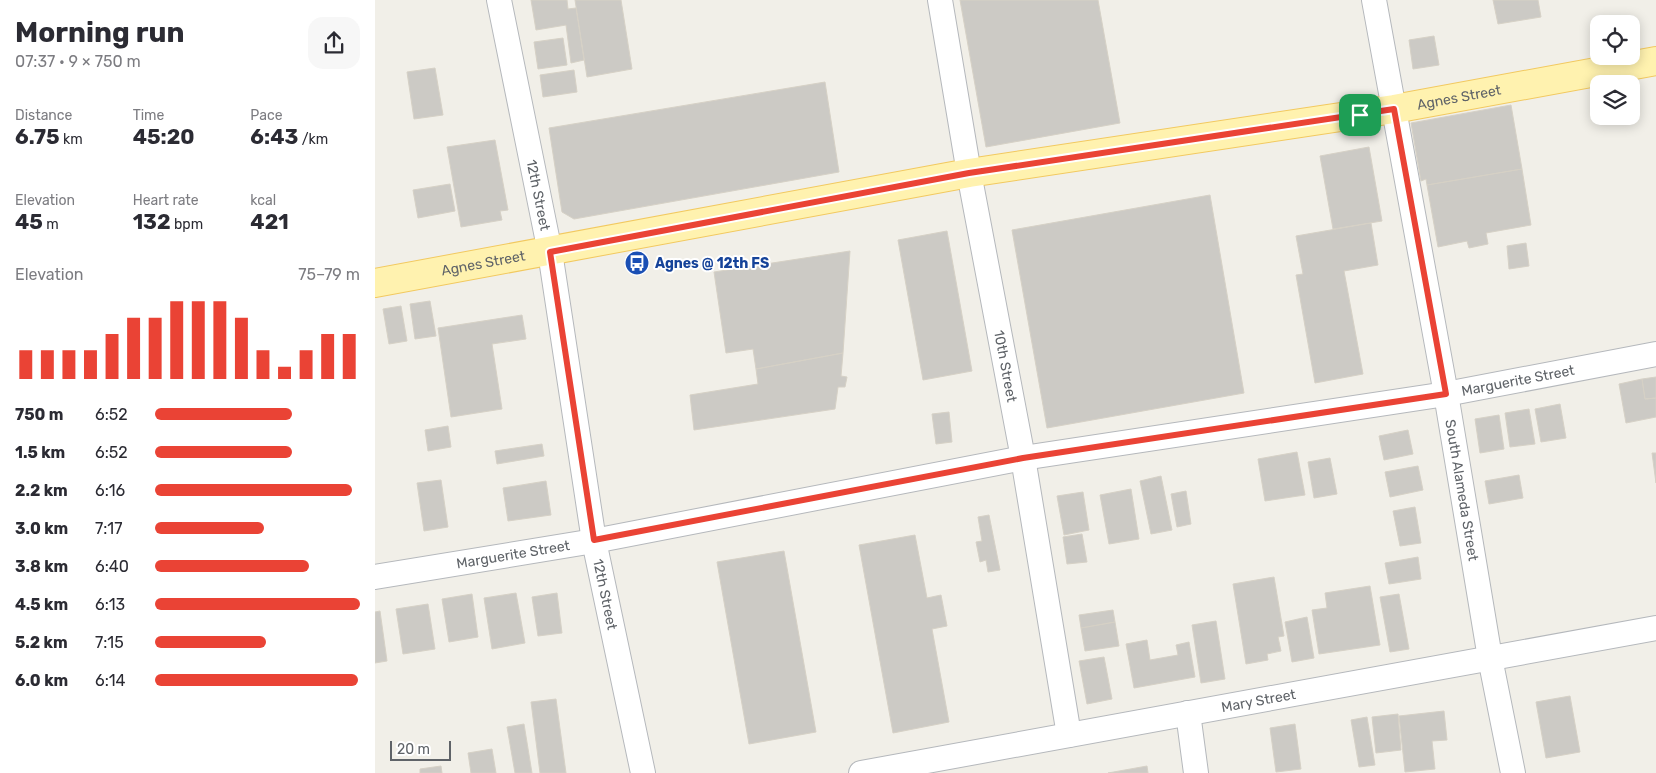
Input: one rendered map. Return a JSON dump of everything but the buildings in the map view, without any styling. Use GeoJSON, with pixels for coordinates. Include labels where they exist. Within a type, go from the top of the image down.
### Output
{"type":"FeatureCollection","features":[{"type":"Feature","properties":{"kind":"main road","name":"Agnes Street"},"geometry":{"type":"LineString","coordinates":[[375,283],[969,173],[1394,109],[1656,61]]}},
{"type":"Feature","properties":{"kind":"street","name":"12th Street"},"geometry":{"type":"LineString","coordinates":[[499,0],[550,252],[594,540],[643,773]]}},
{"type":"Feature","properties":{"kind":"street","name":"10th Street"},"geometry":{"type":"LineString","coordinates":[[940,0],[969,173],[1023,458],[1069,735]]}},
{"type":"Feature","properties":{"kind":"street","name":"South Alameda Street"},"geometry":{"type":"LineString","coordinates":[[1374,0],[1446,394],[1490,658],[1513,773]]}},
{"type":"Feature","properties":{"kind":"street","name":"Marguerite Street"},"geometry":{"type":"LineString","coordinates":[[375,577],[594,540],[1023,458],[1446,394],[1656,354]]}},
{"type":"Feature","properties":{"kind":"street","name":"Mary Street"},"geometry":{"type":"LineString","coordinates":[[869,772],[1656,628]]}},
{"type":"Feature","properties":{"kind":"street"},"geometry":{"type":"LineString","coordinates":[[1188,713],[1196,773]]}},
{"type":"Feature","properties":{"kind":"place","name":"Agnes @ 12th FS"},"geometry":{"type":"Point","coordinates":[637,263]}},
{"type":"Feature","properties":{"kind":"route"},"geometry":{"type":"LineString","coordinates":[[1394,109],[1446,394],[1023,458],[594,540],[550,252],[969,173],[1360,115],[1394,109]]}}]}
